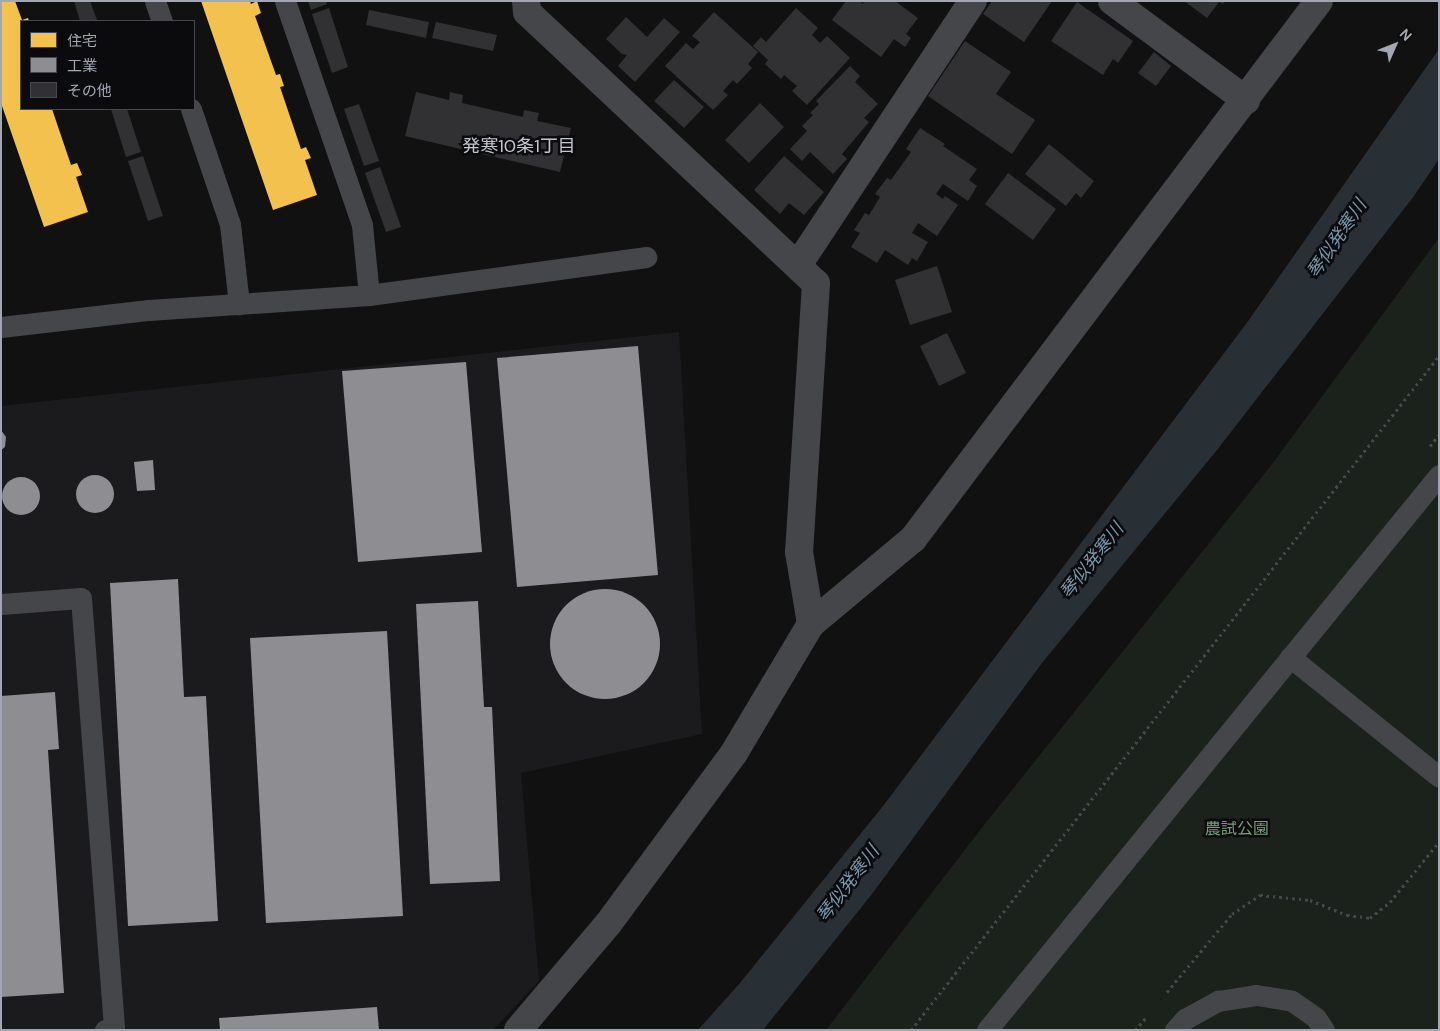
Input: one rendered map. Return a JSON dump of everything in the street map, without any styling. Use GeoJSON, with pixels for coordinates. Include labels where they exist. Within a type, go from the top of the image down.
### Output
{"type":"FeatureCollection","features":[{"type":"Feature","properties":{"kind":"street"},"geometry":{"type":"LineString","coordinates":[[526,1],[526,12],[816,283],[799,552],[810,624]]}},
{"type":"Feature","properties":{"kind":"street"},"geometry":{"type":"LineString","coordinates":[[798,265],[973,1]]}},
{"type":"Feature","properties":{"kind":"street"},"geometry":{"type":"LineString","coordinates":[[1112,1],[1246,100]]}},
{"type":"Feature","properties":{"kind":"street"},"geometry":{"type":"LineString","coordinates":[[518,1030],[608,924],[734,753],[810,624],[913,539],[1246,100],[1318,1]]}},
{"type":"Feature","properties":{"kind":"lane"},"geometry":{"type":"LineString","coordinates":[[155,1],[162,20]]}},
{"type":"Feature","properties":{"kind":"lane"},"geometry":{"type":"LineString","coordinates":[[286,1],[362,225],[369,295]]}},
{"type":"Feature","properties":{"kind":"lane"},"geometry":{"type":"LineString","coordinates":[[191,110],[230,224],[239,304]]}},
{"type":"Feature","properties":{"kind":"lane"},"geometry":{"type":"LineString","coordinates":[[1,327],[149,310],[369,295],[646,256]]}},
{"type":"Feature","properties":{"kind":"lane"},"geometry":{"type":"LineString","coordinates":[[987,1030],[1439,475]]}},
{"type":"Feature","properties":{"kind":"lane"},"geometry":{"type":"LineString","coordinates":[[1,604],[81,598],[114,1029],[105,1030]]}},
{"type":"Feature","properties":{"kind":"lane"},"geometry":{"type":"LineString","coordinates":[[1290,657],[1439,777]]}},
{"type":"Feature","properties":{"kind":"lane"},"geometry":{"type":"LineString","coordinates":[[1175,1030],[1185,1019],[1218,1001],[1256,995],[1292,1001],[1316,1018],[1324,1030]]}},
{"type":"Feature","properties":{"kind":"path"},"geometry":{"type":"LineString","coordinates":[[911,1030],[1439,356]]}},
{"type":"Feature","properties":{"kind":"path"},"geometry":{"type":"LineString","coordinates":[[1166,994],[1232,914],[1260,895],[1310,900],[1347,915],[1370,918],[1390,902],[1439,842]]}},
{"type":"Feature","properties":{"kind":"path"},"geometry":{"type":"LineString","coordinates":[[1135,1030],[1153,1008]]}},
{"type":"Feature","properties":{"kind":"shaded area"},"geometry":{"type":"Polygon","coordinates":[[[679,332],[702,734],[521,773],[539,981],[493,1030],[1,1030],[1,406],[679,332]]]}},
{"type":"Feature","properties":{"kind":"green space","name":"農試公園"},"geometry":{"type":"Polygon","coordinates":[[[1439,238],[1439,1030],[826,1030],[984,825],[1269,468],[1439,238]]]}},
{"type":"Feature","properties":{"kind":"water","name":"琴似発寒川"},"geometry":{"type":"Polygon","coordinates":[[[1439,49],[1439,159],[1414,196],[1217,450],[1042,663],[872,894],[763,1030],[698,1030],[740,983],[883,806],[1246,324],[1439,49]]]}},
{"type":"Feature","properties":{"kind":"building: 住宅"},"geometry":{"type":"Polygon","coordinates":[[[1,1],[15,1],[22,20],[20,20],[20,110],[52,110],[71,165],[77,163],[82,175],[76,177],[88,212],[44,227],[1,103],[1,1]]]}},
{"type":"Feature","properties":{"kind":"building: 住宅"},"geometry":{"type":"Polygon","coordinates":[[[201,1],[250,1],[251,4],[257,1],[261,13],[255,16],[276,75],[280,74],[284,86],[280,87],[301,149],[306,147],[311,158],[305,160],[317,195],[273,210],[201,1]]]}},
{"type":"Feature","properties":{"kind":"building: 工業"},"geometry":{"type":"Polygon","coordinates":[[[638,346],[658,575],[517,587],[497,358],[638,346]]]}},
{"type":"Feature","properties":{"kind":"building: 工業"},"geometry":{"type":"Polygon","coordinates":[[[466,362],[482,552],[358,562],[342,371],[466,362]]]}},
{"type":"Feature","properties":{"kind":"building: 工業"},"geometry":{"type":"Polygon","coordinates":[[[1,430],[6,437],[5,447],[1,450],[1,430]]]}},
{"type":"Feature","properties":{"kind":"building: 工業"},"geometry":{"type":"Polygon","coordinates":[[[153,460],[155,490],[137,491],[134,462],[153,460]]]}},
{"type":"Feature","properties":{"kind":"building: 工業"},"geometry":{"type":"Polygon","coordinates":[[[95,475],[108,481],[114,494],[108,507],[95,513],[82,507],[76,494],[82,481],[95,475]]]}},
{"type":"Feature","properties":{"kind":"building: 工業"},"geometry":{"type":"Polygon","coordinates":[[[21,477],[34,483],[40,496],[34,509],[21,515],[8,509],[2,496],[8,483],[21,477]]]}},
{"type":"Feature","properties":{"kind":"building: 工業"},"geometry":{"type":"Polygon","coordinates":[[[178,579],[184,697],[206,696],[218,921],[128,926],[110,583],[178,579]]]}},
{"type":"Feature","properties":{"kind":"building: 工業"},"geometry":{"type":"Polygon","coordinates":[[[605,589],[616,590],[626,594],[644,605],[655,623],[659,633],[659,655],[655,665],[644,683],[626,694],[616,698],[605,699],[594,698],[584,694],[566,683],[555,665],[551,655],[550,644],[551,633],[555,623],[566,605],[584,594],[594,590],[605,589]]]}},
{"type":"Feature","properties":{"kind":"building: 工業"},"geometry":{"type":"Polygon","coordinates":[[[478,601],[484,707],[492,707],[500,881],[430,884],[416,604],[478,601]]]}},
{"type":"Feature","properties":{"kind":"building: 工業"},"geometry":{"type":"Polygon","coordinates":[[[387,631],[403,916],[266,923],[250,638],[387,631]]]}},
{"type":"Feature","properties":{"kind":"building: 工業"},"geometry":{"type":"Polygon","coordinates":[[[55,692],[59,749],[48,750],[64,993],[1,997],[1,696],[55,692]]]}},
{"type":"Feature","properties":{"kind":"building: 工業"},"geometry":{"type":"Polygon","coordinates":[[[377,1007],[379,1030],[220,1030],[219,1018],[377,1007]]]}},
{"type":"Feature","properties":{"kind":"building: その他"},"geometry":{"type":"Polygon","coordinates":[[[74,1],[90,1],[97,20],[80,20],[74,1]]]}},
{"type":"Feature","properties":{"kind":"building: その他"},"geometry":{"type":"Polygon","coordinates":[[[308,1],[326,1],[327,4],[311,10],[308,1]]]}},
{"type":"Feature","properties":{"kind":"building: その他"},"geometry":{"type":"Polygon","coordinates":[[[846,1],[859,1],[863,4],[864,1],[895,1],[918,18],[906,34],[911,38],[905,47],[894,39],[881,57],[832,20],[846,1]]]}},
{"type":"Feature","properties":{"kind":"building: その他"},"geometry":{"type":"Polygon","coordinates":[[[992,1],[1052,1],[1024,42],[983,14],[992,1]]]}},
{"type":"Feature","properties":{"kind":"building: その他"},"geometry":{"type":"Polygon","coordinates":[[[1184,1],[1225,1],[1223,4],[1219,2],[1207,18],[1184,1]]]}},
{"type":"Feature","properties":{"kind":"building: その他"},"geometry":{"type":"Polygon","coordinates":[[[1077,2],[1133,41],[1118,63],[1113,59],[1103,75],[1051,41],[1077,2]]]}},
{"type":"Feature","properties":{"kind":"building: その他"},"geometry":{"type":"Polygon","coordinates":[[[329,8],[348,67],[332,73],[312,14],[329,8]]]}},
{"type":"Feature","properties":{"kind":"building: その他"},"geometry":{"type":"Polygon","coordinates":[[[796,8],[818,28],[812,35],[820,43],[827,36],[850,58],[807,105],[792,91],[797,86],[784,75],[781,79],[765,64],[768,60],[753,46],[761,37],[766,42],[796,8]]]}},
{"type":"Feature","properties":{"kind":"building: その他"},"geometry":{"type":"Polygon","coordinates":[[[369,10],[429,22],[426,38],[366,25],[369,10]]]}},
{"type":"Feature","properties":{"kind":"building: その他"},"geometry":{"type":"Polygon","coordinates":[[[714,12],[758,52],[748,64],[752,68],[737,84],[733,80],[723,91],[728,95],[713,110],[665,66],[686,43],[693,49],[700,42],[692,36],[714,12]]]}},
{"type":"Feature","properties":{"kind":"building: その他"},"geometry":{"type":"Polygon","coordinates":[[[626,17],[647,37],[664,18],[680,32],[635,82],[618,66],[627,55],[622,54],[606,39],[626,17]]]}},
{"type":"Feature","properties":{"kind":"building: その他"},"geometry":{"type":"Polygon","coordinates":[[[436,22],[497,35],[493,51],[432,38],[436,22]]]}},
{"type":"Feature","properties":{"kind":"building: その他"},"geometry":{"type":"Polygon","coordinates":[[[965,41],[1011,72],[996,94],[1035,120],[1012,154],[928,96],[965,41]]]}},
{"type":"Feature","properties":{"kind":"building: その他"},"geometry":{"type":"Polygon","coordinates":[[[1154,52],[1171,66],[1156,86],[1138,73],[1154,52]]]}},
{"type":"Feature","properties":{"kind":"building: その他"},"geometry":{"type":"Polygon","coordinates":[[[850,66],[860,76],[855,82],[878,104],[864,118],[869,122],[842,154],[847,159],[833,174],[810,152],[802,161],[790,149],[807,131],[802,126],[813,115],[810,113],[819,104],[816,101],[850,66]]]}},
{"type":"Feature","properties":{"kind":"building: その他"},"geometry":{"type":"Polygon","coordinates":[[[674,80],[704,107],[684,128],[654,101],[674,80]]]}},
{"type":"Feature","properties":{"kind":"building: その他"},"geometry":{"type":"Polygon","coordinates":[[[416,92],[449,100],[450,92],[463,95],[462,103],[523,117],[524,110],[539,113],[537,121],[571,128],[560,172],[405,136],[416,92]]]}},
{"type":"Feature","properties":{"kind":"building: その他"},"geometry":{"type":"Polygon","coordinates":[[[760,103],[784,127],[749,163],[725,140],[760,103]]]}},
{"type":"Feature","properties":{"kind":"building: その他"},"geometry":{"type":"Polygon","coordinates":[[[359,104],[379,161],[364,166],[344,109],[359,104]]]}},
{"type":"Feature","properties":{"kind":"building: その他"},"geometry":{"type":"Polygon","coordinates":[[[111,110],[127,110],[141,152],[126,157],[111,110]]]}},
{"type":"Feature","properties":{"kind":"building: その他"},"geometry":{"type":"Polygon","coordinates":[[[920,128],[945,144],[943,146],[977,169],[969,180],[977,186],[968,201],[943,184],[936,194],[943,199],[945,196],[958,205],[937,236],[918,223],[912,233],[928,242],[917,261],[912,258],[908,265],[885,250],[877,263],[851,247],[860,233],[854,230],[865,213],[869,215],[880,197],[875,194],[887,178],[891,180],[911,152],[906,149],[920,128]]]}},
{"type":"Feature","properties":{"kind":"building: その他"},"geometry":{"type":"Polygon","coordinates":[[[1049,144],[1094,181],[1081,198],[1076,193],[1066,206],[1025,174],[1049,144]]]}},
{"type":"Feature","properties":{"kind":"building: その他"},"geometry":{"type":"Polygon","coordinates":[[[143,156],[163,216],[148,221],[128,161],[143,156]]]}},
{"type":"Feature","properties":{"kind":"building: その他"},"geometry":{"type":"Polygon","coordinates":[[[784,156],[824,192],[804,215],[789,203],[780,214],[754,190],[784,156]]]}},
{"type":"Feature","properties":{"kind":"building: その他"},"geometry":{"type":"Polygon","coordinates":[[[380,167],[401,227],[386,232],[365,173],[380,167]]]}},
{"type":"Feature","properties":{"kind":"building: その他"},"geometry":{"type":"Polygon","coordinates":[[[1008,173],[1056,209],[1033,240],[985,204],[1008,173]]]}},
{"type":"Feature","properties":{"kind":"building: その他"},"geometry":{"type":"Polygon","coordinates":[[[937,266],[952,312],[910,325],[895,280],[937,266]]]}},
{"type":"Feature","properties":{"kind":"building: その他"},"geometry":{"type":"Polygon","coordinates":[[[947,333],[966,373],[939,386],[920,346],[947,333]]]}},
{"type":"Feature","properties":{"kind":"district","name":"発寒10条1丁目"},"geometry":{"type":"Point","coordinates":[519,146]}}]}
